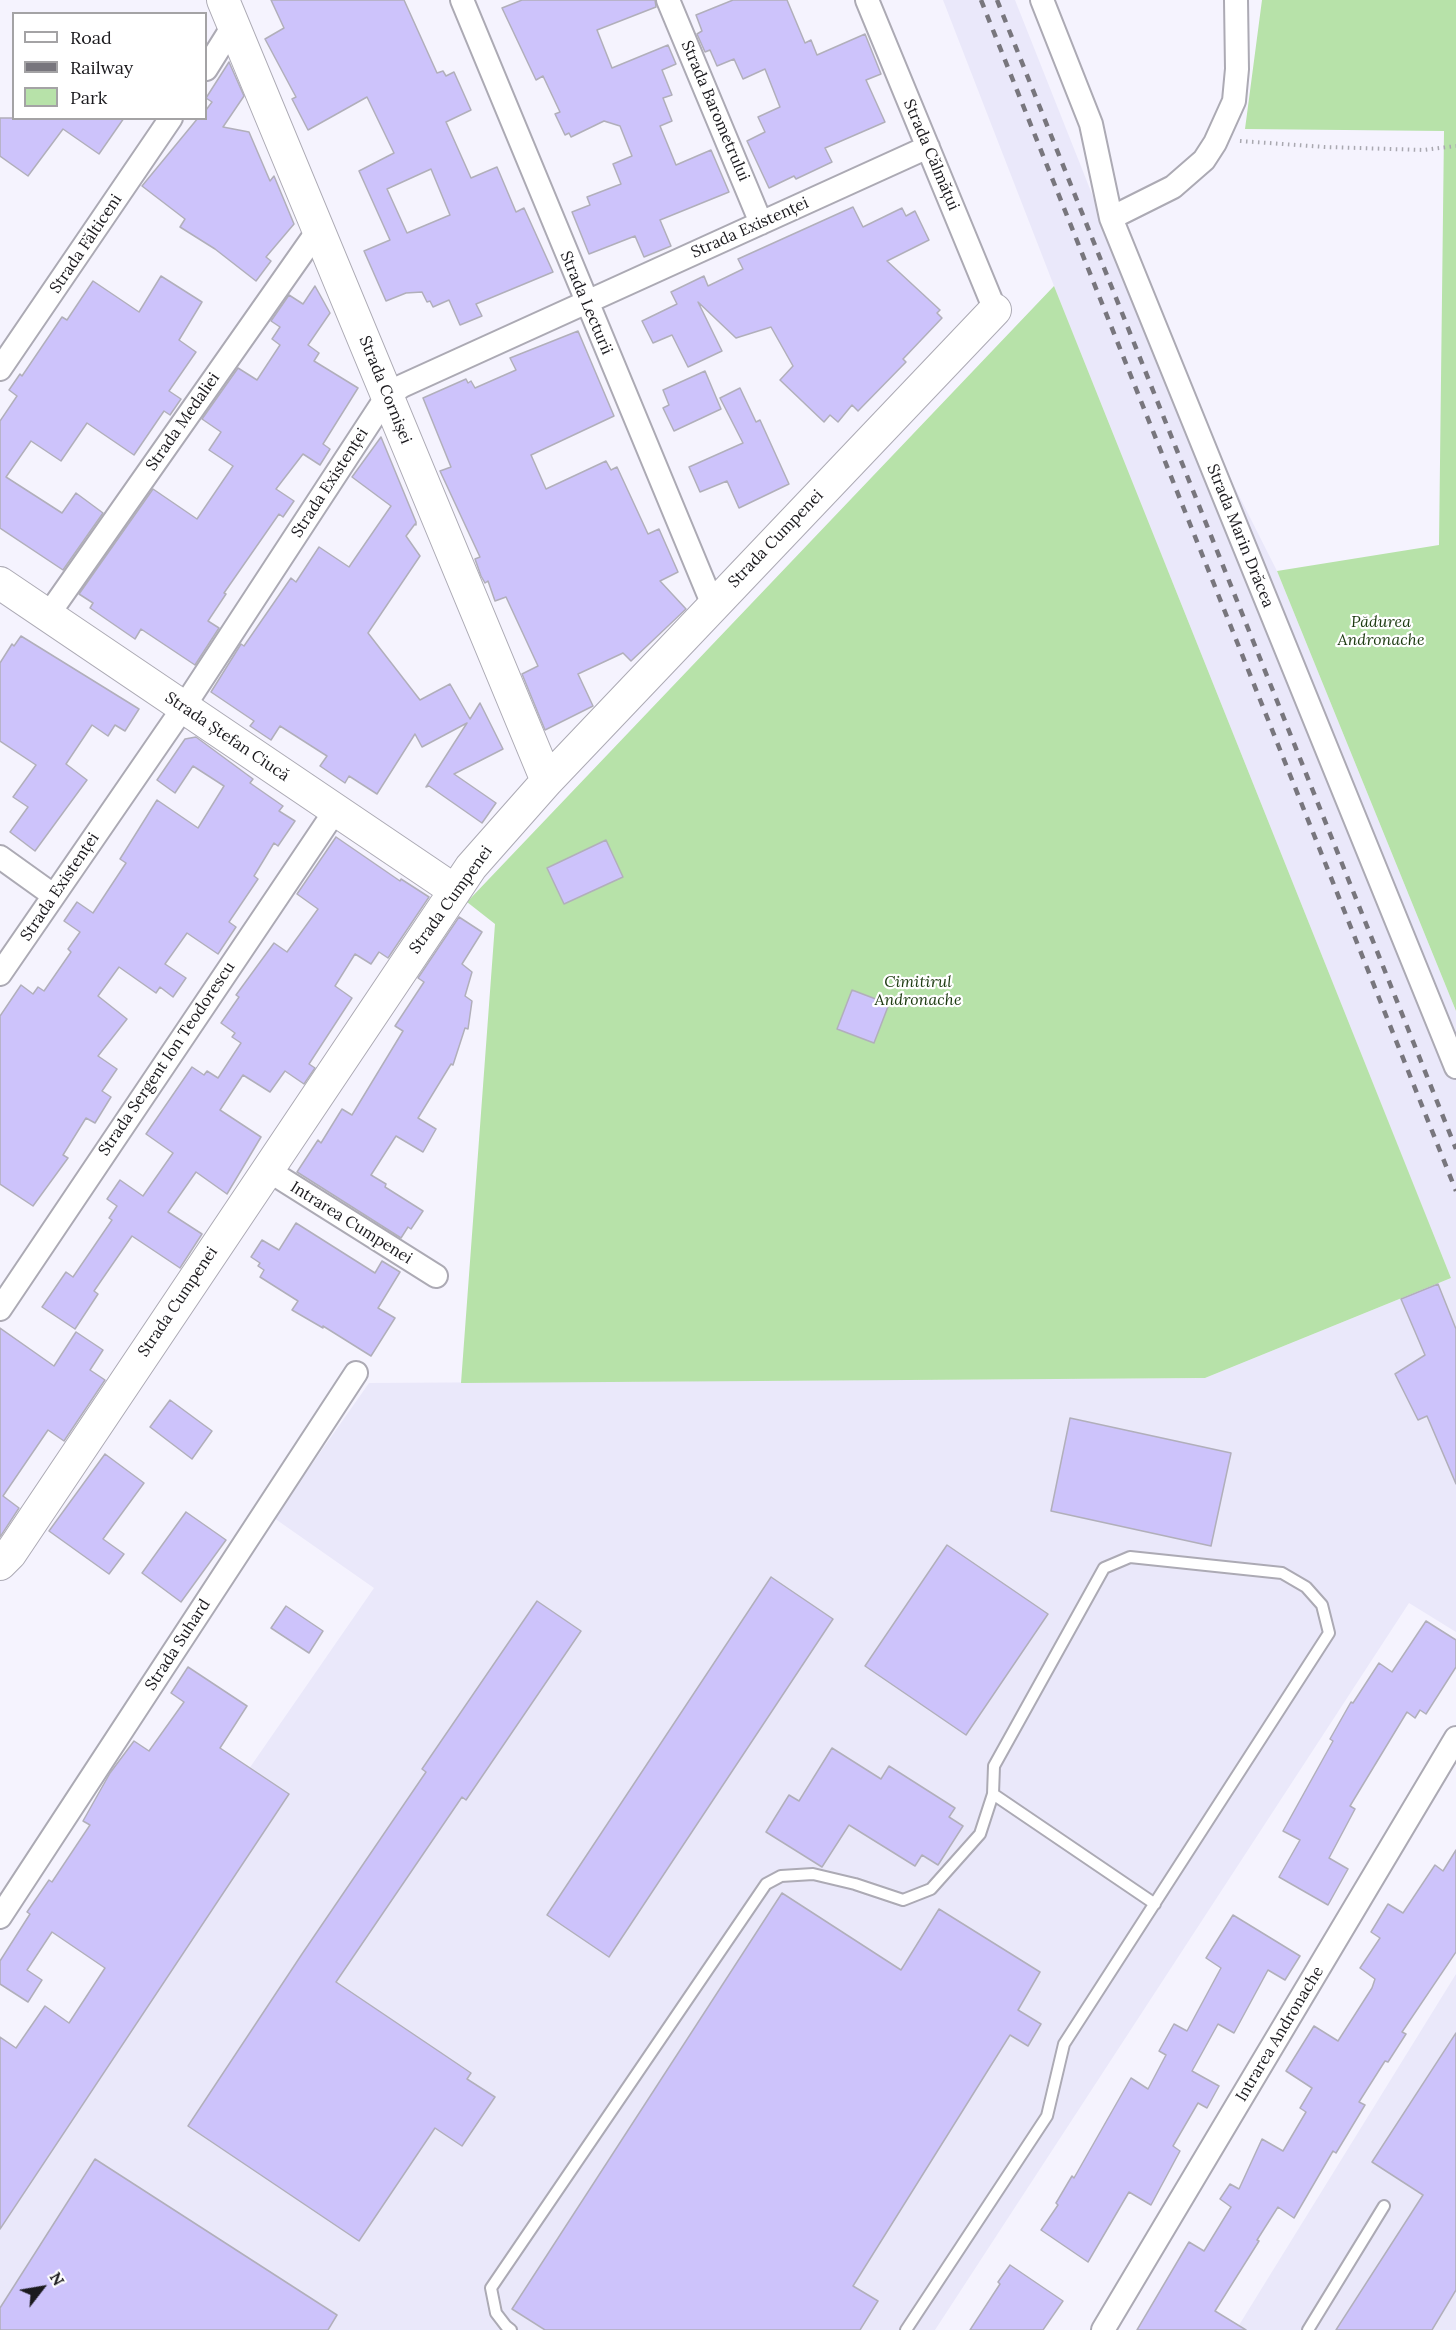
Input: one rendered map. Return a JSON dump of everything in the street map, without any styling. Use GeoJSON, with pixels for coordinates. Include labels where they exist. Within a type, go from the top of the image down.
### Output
{"type":"FeatureCollection","features":[{"type":"Feature","properties":{"kind":"street","name":"Strada Lecturii"},"geometry":{"type":"LineString","coordinates":[[462,0],[713,605]]}},
{"type":"Feature","properties":{"kind":"street","name":"Strada Barometrului"},"geometry":{"type":"LineString","coordinates":[[668,0],[761,223]]}},
{"type":"Feature","properties":{"kind":"street","name":"Strada Călmățui"},"geometry":{"type":"LineString","coordinates":[[867,0],[995,310]]}},
{"type":"Feature","properties":{"kind":"street","name":"Strada Marin Drăcea"},"geometry":{"type":"LineString","coordinates":[[1042,0],[1092,124],[1111,218],[1456,1067]]}},
{"type":"Feature","properties":{"kind":"street"},"geometry":{"type":"LineString","coordinates":[[1111,218],[1173,187],[1204,160],[1215,143],[1234,101],[1237,69],[1236,0]]}},
{"type":"Feature","properties":{"kind":"street"},"geometry":{"type":"LineString","coordinates":[[207,66],[228,13]]}},
{"type":"Feature","properties":{"kind":"street","name":"Strada Cornișei"},"geometry":{"type":"LineString","coordinates":[[228,13],[547,781]]}},
{"type":"Feature","properties":{"kind":"street","name":"Strada Fălticeni"},"geometry":{"type":"LineString","coordinates":[[0,369],[170,120]]}},
{"type":"Feature","properties":{"kind":"street","name":"Strada Existenței"},"geometry":{"type":"LineString","coordinates":[[0,974],[183,708],[387,396],[402,386],[928,147]]}},
{"type":"Feature","properties":{"kind":"street","name":"Strada Medaliei"},"geometry":{"type":"LineString","coordinates":[[48,615],[319,229]]}},
{"type":"Feature","properties":{"kind":"street","name":"Strada Cumpenei"},"geometry":{"type":"LineString","coordinates":[[0,1564],[10,1554],[266,1169],[471,867],[547,781],[995,310]]}},
{"type":"Feature","properties":{"kind":"street","name":"Strada Ștefan Ciucă"},"geometry":{"type":"LineString","coordinates":[[0,583],[454,890]]}},
{"type":"Feature","properties":{"kind":"street","name":"Strada Sergent Ion Teodorescu"},"geometry":{"type":"LineString","coordinates":[[0,1309],[335,811]]}},
{"type":"Feature","properties":{"kind":"street"},"geometry":{"type":"LineString","coordinates":[[0,857],[53,895]]}},
{"type":"Feature","properties":{"kind":"street","name":"Intrarea Cumpenei"},"geometry":{"type":"LineString","coordinates":[[266,1169],[436,1276]]}},
{"type":"Feature","properties":{"kind":"street","name":"Strada Suhard"},"geometry":{"type":"LineString","coordinates":[[0,1917],[356,1373]]}},
{"type":"Feature","properties":{"kind":"street","name":"Intrarea Andronache"},"geometry":{"type":"LineString","coordinates":[[1103,2330],[1456,1738]]}},
{"type":"Feature","properties":{"kind":"lane"},"geometry":{"type":"LineString","coordinates":[[511,2330],[496,2313],[491,2288],[766,1884],[781,1876],[813,1874],[855,1884],[903,1900],[931,1889],[980,1834],[993,1794],[994,1766],[1104,1568],[1130,1557],[1282,1573],[1306,1587],[1322,1605],[1329,1634],[1064,2044],[1047,2116],[906,2330]]}},
{"type":"Feature","properties":{"kind":"lane"},"geometry":{"type":"LineString","coordinates":[[993,1794],[1155,1904]]}},
{"type":"Feature","properties":{"kind":"lane"},"geometry":{"type":"LineString","coordinates":[[1308,2330],[1384,2206]]}},
{"type":"Feature","properties":{"kind":"path"},"geometry":{"type":"LineString","coordinates":[[1215,143],[1244,140],[1325,147],[1424,150],[1456,146]]}},
{"type":"Feature","properties":{"kind":"shaded area"},"geometry":{"type":"Polygon","coordinates":[[[943,0],[1015,0],[1111,242],[1277,571],[1456,1011],[1456,1632],[1409,1603],[935,2330],[0,2330],[0,2129],[374,1588],[274,1518],[369,1383],[1205,1378],[1451,1278],[1054,286],[943,0]]]}},
{"type":"Feature","properties":{"kind":"shaded area"},"geometry":{"type":"Polygon","coordinates":[[[1456,1974],[1456,2330],[1236,2330],[1456,1974]]]}},
{"type":"Feature","properties":{"kind":"green space","name":"Pădurea Andronache"},"geometry":{"type":"Polygon","coordinates":[[[1262,0],[1456,0],[1456,1011],[1277,571],[1439,545],[1444,131],[1245,129],[1262,0]]]}},
{"type":"Feature","properties":{"kind":"green space","name":"Cimitirul Andronache"},"geometry":{"type":"Polygon","coordinates":[[[1054,286],[1451,1278],[1205,1378],[461,1383],[495,924],[467,902],[1054,286]]]}},
{"type":"Feature","properties":{"kind":"building"},"geometry":{"type":"Polygon","coordinates":[[[271,0],[404,0],[437,73],[443,71],[446,76],[454,72],[471,110],[446,122],[471,178],[497,167],[516,212],[524,208],[553,272],[476,304],[482,316],[460,325],[449,300],[433,307],[430,301],[427,302],[422,292],[406,293],[386,301],[364,251],[390,240],[359,171],[394,153],[367,97],[308,130],[292,99],[296,97],[265,39],[284,28],[271,0]],[[431,169],[387,189],[407,233],[450,215],[431,169]]]}},
{"type":"Feature","properties":{"kind":"building"},"geometry":{"type":"Polygon","coordinates":[[[522,0],[655,0],[656,7],[597,30],[612,68],[668,45],[676,64],[662,70],[672,95],[663,98],[672,121],[660,126],[676,165],[711,150],[729,192],[660,220],[671,246],[644,257],[635,236],[589,254],[572,212],[590,205],[587,197],[621,184],[613,164],[632,156],[620,126],[604,121],[571,137],[569,133],[565,135],[555,114],[560,112],[543,76],[536,80],[502,8],[522,0]]]}},
{"type":"Feature","properties":{"kind":"building"},"geometry":{"type":"Polygon","coordinates":[[[733,0],[787,0],[805,43],[811,40],[817,55],[865,34],[881,74],[866,80],[885,122],[825,148],[832,162],[796,179],[794,176],[769,188],[747,141],[765,132],[758,117],[780,107],[765,69],[743,79],[734,59],[717,66],[710,50],[705,52],[697,34],[702,31],[696,15],[733,0]]]}},
{"type":"Feature","properties":{"kind":"building"},"geometry":{"type":"Polygon","coordinates":[[[229,62],[244,96],[223,127],[249,132],[270,181],[274,176],[294,224],[266,257],[271,261],[256,281],[215,249],[180,227],[185,219],[142,186],[196,120],[207,120],[207,109],[212,102],[207,96],[229,62]]]}},
{"type":"Feature","properties":{"kind":"building"},"geometry":{"type":"Polygon","coordinates":[[[0,118],[12,118],[12,120],[123,120],[99,154],[63,129],[28,176],[0,156],[0,118]]]}},
{"type":"Feature","properties":{"kind":"building"},"geometry":{"type":"Polygon","coordinates":[[[853,207],[863,227],[902,208],[906,216],[915,211],[929,240],[887,261],[940,310],[937,313],[942,318],[903,359],[906,362],[858,411],[852,405],[838,422],[830,415],[824,422],[780,380],[793,366],[771,327],[736,338],[698,302],[722,351],[688,367],[672,335],[653,343],[642,321],[677,304],[671,292],[704,276],[708,286],[743,269],[738,259],[853,207]]]}},
{"type":"Feature","properties":{"kind":"building"},"geometry":{"type":"Polygon","coordinates":[[[161,276],[202,302],[179,340],[196,352],[169,391],[181,399],[170,415],[164,411],[134,455],[87,423],[61,461],[31,441],[6,477],[62,513],[76,493],[103,513],[63,570],[0,528],[0,421],[17,396],[9,390],[20,374],[22,376],[62,317],[67,320],[93,281],[139,312],[161,276]]]}},
{"type":"Feature","properties":{"kind":"building"},"geometry":{"type":"Polygon","coordinates":[[[315,286],[330,313],[308,345],[319,353],[314,361],[358,388],[323,444],[330,449],[320,465],[303,454],[276,489],[294,501],[283,517],[279,514],[224,593],[226,594],[208,621],[219,628],[195,665],[141,629],[135,639],[90,608],[93,603],[79,594],[153,489],[197,519],[233,466],[209,450],[221,432],[202,419],[238,368],[257,380],[280,345],[272,339],[280,327],[271,321],[289,295],[303,304],[315,286]]]}},
{"type":"Feature","properties":{"kind":"building"},"geometry":{"type":"Polygon","coordinates":[[[578,331],[614,416],[531,455],[546,489],[606,461],[611,470],[617,467],[648,534],[659,529],[678,572],[660,581],[686,609],[631,661],[623,653],[578,674],[593,706],[545,730],[522,674],[538,666],[506,597],[495,601],[488,581],[485,583],[481,576],[475,559],[480,557],[440,471],[451,467],[423,398],[466,379],[468,383],[471,381],[475,388],[516,370],[510,358],[578,331]]]}},
{"type":"Feature","properties":{"kind":"building"},"geometry":{"type":"Polygon","coordinates":[[[705,371],[721,409],[674,431],[663,408],[669,405],[663,390],[705,371]]]}},
{"type":"Feature","properties":{"kind":"building"},"geometry":{"type":"Polygon","coordinates":[[[740,388],[756,422],[760,420],[789,484],[739,508],[727,481],[700,492],[689,467],[743,443],[720,398],[740,388]]]}},
{"type":"Feature","properties":{"kind":"building"},"geometry":{"type":"Polygon","coordinates":[[[381,437],[416,522],[406,536],[420,556],[368,633],[420,700],[450,684],[470,719],[480,703],[503,749],[454,774],[496,803],[482,823],[429,786],[426,787],[467,723],[422,747],[415,734],[377,794],[349,776],[345,783],[320,766],[327,756],[280,726],[271,740],[250,726],[254,721],[211,692],[241,644],[244,646],[291,578],[296,582],[319,547],[349,567],[391,506],[352,477],[381,437]]]}},
{"type":"Feature","properties":{"kind":"building"},"geometry":{"type":"Polygon","coordinates":[[[21,636],[139,709],[125,731],[115,725],[108,736],[92,725],[66,764],[87,780],[35,851],[10,832],[28,807],[13,797],[36,765],[0,741],[0,663],[12,644],[14,646],[21,636]]]}},
{"type":"Feature","properties":{"kind":"building"},"geometry":{"type":"Polygon","coordinates":[[[196,737],[253,779],[250,783],[283,806],[279,811],[295,821],[278,846],[274,843],[254,876],[258,879],[229,922],[236,927],[218,954],[187,933],[165,964],[186,978],[173,997],[160,987],[156,993],[119,967],[98,996],[127,1019],[98,1056],[117,1069],[102,1091],[111,1097],[95,1123],[86,1118],[63,1155],[68,1158],[33,1206],[0,1184],[0,1016],[21,985],[33,994],[38,987],[44,991],[71,952],[68,949],[80,932],[64,921],[77,902],[93,913],[126,863],[120,859],[157,800],[198,828],[224,786],[193,766],[175,793],[157,780],[185,739],[196,737]]]}},
{"type":"Feature","properties":{"kind":"building"},"geometry":{"type":"Polygon","coordinates":[[[336,837],[400,881],[401,879],[429,897],[388,958],[379,952],[371,964],[355,954],[335,986],[352,998],[309,1064],[315,1068],[304,1084],[285,1071],[270,1092],[243,1075],[220,1110],[261,1137],[227,1194],[196,1172],[168,1212],[202,1234],[180,1268],[132,1236],[94,1291],[98,1294],[75,1329],[42,1307],[66,1272],[73,1277],[112,1220],[109,1218],[117,1206],[107,1199],[120,1180],[143,1196],[173,1153],[146,1134],[192,1067],[204,1075],[207,1071],[218,1078],[241,1043],[232,1037],[235,1033],[221,1023],[239,997],[236,995],[274,943],[287,952],[318,909],[297,894],[336,837]]]}},
{"type":"Feature","properties":{"kind":"building"},"geometry":{"type":"Polygon","coordinates":[[[606,840],[623,877],[564,904],[547,868],[606,840]]]}},
{"type":"Feature","properties":{"kind":"building"},"geometry":{"type":"Polygon","coordinates":[[[459,917],[482,932],[462,964],[472,972],[465,996],[472,1001],[468,1029],[465,1028],[453,1065],[451,1064],[418,1118],[436,1129],[423,1152],[396,1136],[371,1175],[386,1184],[385,1187],[423,1211],[411,1229],[408,1227],[401,1238],[297,1172],[318,1140],[321,1143],[342,1109],[352,1115],[403,1031],[395,1026],[424,982],[418,978],[459,917]]]}},
{"type":"Feature","properties":{"kind":"building"},"geometry":{"type":"Polygon","coordinates":[[[852,990],[889,1004],[874,1043],[837,1029],[852,990]]]}},
{"type":"Feature","properties":{"kind":"building"},"geometry":{"type":"Polygon","coordinates":[[[296,1223],[375,1273],[382,1261],[400,1272],[378,1308],[395,1318],[371,1356],[292,1310],[298,1301],[260,1277],[264,1270],[258,1266],[260,1263],[251,1257],[262,1240],[279,1250],[296,1223]]]}},
{"type":"Feature","properties":{"kind":"building"},"geometry":{"type":"Polygon","coordinates":[[[1438,1284],[1456,1329],[1456,1484],[1427,1416],[1418,1420],[1395,1374],[1425,1355],[1401,1299],[1438,1284]]]}},
{"type":"Feature","properties":{"kind":"building"},"geometry":{"type":"Polygon","coordinates":[[[0,1328],[54,1366],[76,1332],[103,1350],[90,1370],[105,1380],[64,1441],[48,1430],[3,1496],[19,1508],[0,1537],[0,1328]]]}},
{"type":"Feature","properties":{"kind":"building"},"geometry":{"type":"Polygon","coordinates":[[[170,1400],[212,1431],[192,1459],[150,1427],[170,1400]]]}},
{"type":"Feature","properties":{"kind":"building"},"geometry":{"type":"Polygon","coordinates":[[[1070,1418],[1231,1453],[1211,1546],[1051,1511],[1070,1418]]]}},
{"type":"Feature","properties":{"kind":"building"},"geometry":{"type":"Polygon","coordinates":[[[105,1454],[144,1483],[103,1539],[124,1554],[109,1574],[49,1531],[105,1454]]]}},
{"type":"Feature","properties":{"kind":"building"},"geometry":{"type":"Polygon","coordinates":[[[186,1512],[226,1540],[181,1602],[142,1573],[186,1512]]]}},
{"type":"Feature","properties":{"kind":"building"},"geometry":{"type":"Polygon","coordinates":[[[947,1545],[1048,1614],[966,1735],[865,1666],[947,1545]]]}},
{"type":"Feature","properties":{"kind":"building"},"geometry":{"type":"Polygon","coordinates":[[[771,1577],[833,1619],[609,1957],[547,1915],[771,1577]]]}},
{"type":"Feature","properties":{"kind":"building"},"geometry":{"type":"Polygon","coordinates":[[[537,1601],[581,1631],[466,1800],[462,1797],[336,1982],[471,2073],[467,2079],[495,2097],[462,2146],[435,2128],[359,2241],[188,2126],[426,1772],[422,1769],[537,1601]]]}},
{"type":"Feature","properties":{"kind":"building"},"geometry":{"type":"Polygon","coordinates":[[[286,1606],[323,1631],[309,1653],[271,1628],[286,1606]]]}},
{"type":"Feature","properties":{"kind":"building"},"geometry":{"type":"Polygon","coordinates":[[[1426,1621],[1456,1640],[1456,1667],[1426,1714],[1420,1710],[1415,1718],[1407,1712],[1350,1806],[1355,1809],[1329,1858],[1348,1869],[1328,1905],[1279,1877],[1300,1840],[1283,1831],[1333,1741],[1330,1739],[1351,1702],[1353,1703],[1379,1663],[1392,1672],[1426,1621]]]}},
{"type":"Feature","properties":{"kind":"building"},"geometry":{"type":"Polygon","coordinates":[[[188,1667],[247,1706],[220,1748],[289,1794],[0,2229],[0,2037],[16,2048],[45,2006],[69,2023],[105,1968],[52,1932],[27,1970],[42,1980],[28,2002],[0,1984],[0,1961],[30,1914],[27,1912],[49,1880],[52,1882],[90,1825],[83,1821],[110,1773],[134,1741],[149,1751],[184,1702],[171,1693],[188,1667]]]}},
{"type":"Feature","properties":{"kind":"building"},"geometry":{"type":"Polygon","coordinates":[[[832,1748],[881,1779],[889,1766],[955,1808],[949,1817],[963,1826],[938,1865],[922,1855],[915,1866],[849,1825],[822,1867],[766,1832],[789,1795],[799,1801],[832,1748]]]}},
{"type":"Feature","properties":{"kind":"building"},"geometry":{"type":"Polygon","coordinates":[[[1456,1850],[1456,1952],[1402,2032],[1406,2034],[1388,2062],[1385,2061],[1359,2102],[1365,2105],[1336,2153],[1333,2151],[1294,2218],[1278,2207],[1215,2311],[1246,2330],[1137,2330],[1189,2242],[1204,2251],[1231,2207],[1220,2199],[1230,2184],[1239,2189],[1262,2139],[1283,2151],[1306,2112],[1300,2108],[1312,2088],[1286,2071],[1314,2026],[1338,2041],[1372,1988],[1375,1979],[1360,1968],[1380,1938],[1371,1932],[1388,1904],[1403,1913],[1435,1865],[1443,1871],[1456,1850]]]}},
{"type":"Feature","properties":{"kind":"building"},"geometry":{"type":"Polygon","coordinates":[[[782,1893],[901,1970],[939,1909],[1040,1972],[1018,2010],[1041,2024],[1028,2046],[1010,2035],[853,2286],[878,2301],[860,2330],[545,2330],[512,2309],[782,1893]]]}},
{"type":"Feature","properties":{"kind":"building"},"geometry":{"type":"Polygon","coordinates":[[[1233,1915],[1300,1956],[1285,1980],[1268,1970],[1234,2033],[1218,2024],[1192,2071],[1219,2086],[1207,2108],[1198,2103],[1173,2146],[1180,2151],[1151,2205],[1129,2192],[1088,2262],[1041,2230],[1058,2205],[1056,2203],[1072,2176],[1074,2178],[1131,2078],[1148,2089],[1166,2055],[1159,2051],[1174,2024],[1187,2031],[1221,1968],[1206,1958],[1233,1915]]]}},
{"type":"Feature","properties":{"kind":"building"},"geometry":{"type":"Polygon","coordinates":[[[1456,2033],[1456,2290],[1432,2330],[1336,2330],[1423,2195],[1372,2162],[1456,2033]]]}},
{"type":"Feature","properties":{"kind":"building"},"geometry":{"type":"Polygon","coordinates":[[[95,2159],[337,2315],[328,2330],[0,2330],[0,2308],[95,2159]]]}},
{"type":"Feature","properties":{"kind":"building"},"geometry":{"type":"Polygon","coordinates":[[[1010,2265],[1063,2301],[1043,2330],[970,2330],[1000,2284],[998,2282],[1010,2265]]]}},
{"type":"Feature","properties":{"kind":"railway"},"geometry":{"type":"LineString","coordinates":[[981,0],[1456,1191]]}},
{"type":"Feature","properties":{"kind":"railway"},"geometry":{"type":"LineString","coordinates":[[997,0],[1456,1149]]}}]}
